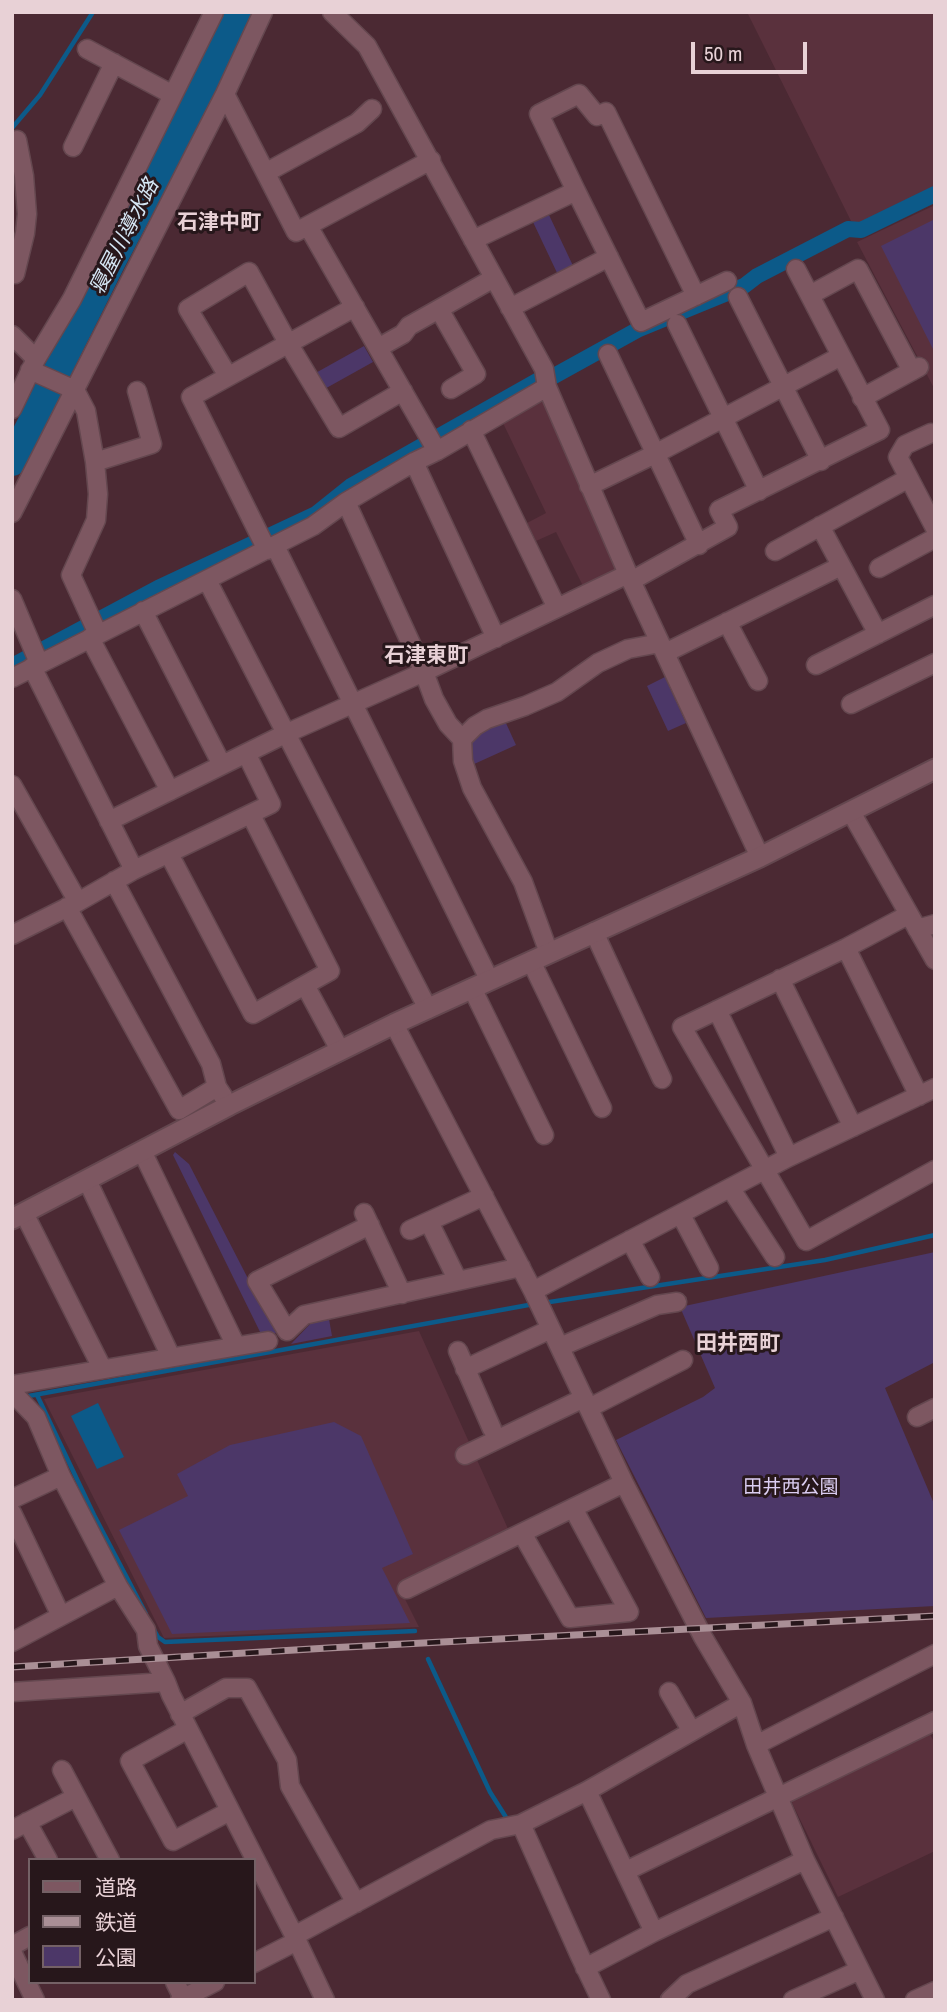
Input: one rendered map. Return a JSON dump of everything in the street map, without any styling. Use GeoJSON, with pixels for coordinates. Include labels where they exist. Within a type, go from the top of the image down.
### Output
{"type":"FeatureCollection","features":[{"type":"Feature","properties":{"kind":"street"},"geometry":{"type":"LineString","coordinates":[[12,409],[72,299],[214,12]]}},
{"type":"Feature","properties":{"kind":"street"},"geometry":{"type":"LineString","coordinates":[[12,513],[72,388],[225,94],[263,12]]}},
{"type":"Feature","properties":{"kind":"street"},"geometry":{"type":"LineString","coordinates":[[332,12],[367,46],[510,308],[545,378],[629,578],[760,857]]}},
{"type":"Feature","properties":{"kind":"street"},"geometry":{"type":"LineString","coordinates":[[87,48],[173,96]]}},
{"type":"Feature","properties":{"kind":"street"},"geometry":{"type":"LineString","coordinates":[[73,147],[114,64]]}},
{"type":"Feature","properties":{"kind":"street"},"geometry":{"type":"LineString","coordinates":[[225,94],[296,232],[431,160]]}},
{"type":"Feature","properties":{"kind":"street"},"geometry":{"type":"LineString","coordinates":[[696,296],[606,112],[597,116],[579,94],[539,114],[641,322],[696,296],[727,281]]}},
{"type":"Feature","properties":{"kind":"street"},"geometry":{"type":"LineString","coordinates":[[267,172],[357,123],[372,109]]}},
{"type":"Feature","properties":{"kind":"street"},"geometry":{"type":"LineString","coordinates":[[15,274],[25,233],[20,213],[24,176],[17,140]]}},
{"type":"Feature","properties":{"kind":"street"},"geometry":{"type":"LineString","coordinates":[[473,240],[576,191]]}},
{"type":"Feature","properties":{"kind":"street"},"geometry":{"type":"LineString","coordinates":[[308,226],[437,452]]}},
{"type":"Feature","properties":{"kind":"street"},"geometry":{"type":"LineString","coordinates":[[510,308],[609,257]]}},
{"type":"Feature","properties":{"kind":"street"},"geometry":{"type":"LineString","coordinates":[[109,821],[285,734],[699,545],[728,527],[719,510],[880,430],[796,269]]}},
{"type":"Feature","properties":{"kind":"street"},"geometry":{"type":"LineString","coordinates":[[810,295],[858,269],[915,369],[862,398]]}},
{"type":"Feature","properties":{"kind":"street"},"geometry":{"type":"LineString","coordinates":[[228,376],[188,309],[249,272],[340,428],[403,391]]}},
{"type":"Feature","properties":{"kind":"street"},"geometry":{"type":"LineString","coordinates":[[378,348],[403,334],[409,326],[494,278]]}},
{"type":"Feature","properties":{"kind":"street"},"geometry":{"type":"LineString","coordinates":[[738,297],[821,461]]}},
{"type":"Feature","properties":{"kind":"street"},"geometry":{"type":"LineString","coordinates":[[355,307],[191,397],[351,704],[480,983],[544,1135]]}},
{"type":"Feature","properties":{"kind":"street"},"geometry":{"type":"LineString","coordinates":[[439,309],[476,374],[451,388]]}},
{"type":"Feature","properties":{"kind":"street"},"geometry":{"type":"LineString","coordinates":[[677,324],[760,491]]}},
{"type":"Feature","properties":{"kind":"street"},"geometry":{"type":"LineString","coordinates":[[12,335],[34,368],[72,388],[86,411],[98,494],[96,520],[71,575],[93,630],[170,791]]}},
{"type":"Feature","properties":{"kind":"street"},"geometry":{"type":"LineString","coordinates":[[608,354],[699,545]]}},
{"type":"Feature","properties":{"kind":"street"},"geometry":{"type":"LineString","coordinates":[[589,486],[841,356]]}},
{"type":"Feature","properties":{"kind":"street"},"geometry":{"type":"LineString","coordinates":[[12,678],[35,659],[93,630],[143,611],[207,580],[267,543],[313,526],[346,502],[414,461],[437,452],[545,378]]}},
{"type":"Feature","properties":{"kind":"street"},"geometry":{"type":"LineString","coordinates":[[95,463],[152,444],[137,391]]}},
{"type":"Feature","properties":{"kind":"street"},"geometry":{"type":"LineString","coordinates":[[471,430],[557,608]]}},
{"type":"Feature","properties":{"kind":"street"},"geometry":{"type":"LineString","coordinates":[[931,433],[905,445],[898,457],[935,528]]}},
{"type":"Feature","properties":{"kind":"street"},"geometry":{"type":"LineString","coordinates":[[414,461],[496,638]]}},
{"type":"Feature","properties":{"kind":"street"},"geometry":{"type":"LineString","coordinates":[[775,551],[909,478]]}},
{"type":"Feature","properties":{"kind":"street"},"geometry":{"type":"LineString","coordinates":[[346,502],[424,672],[433,699],[448,724],[462,739],[463,761],[472,788],[523,882],[540,957],[602,1108]]}},
{"type":"Feature","properties":{"kind":"street"},"geometry":{"type":"LineString","coordinates":[[820,526],[878,634]]}},
{"type":"Feature","properties":{"kind":"street"},"geometry":{"type":"LineString","coordinates":[[879,568],[935,538]]}},
{"type":"Feature","properties":{"kind":"street"},"geometry":{"type":"LineString","coordinates":[[462,739],[486,719],[557,692],[598,663],[628,649],[662,648],[727,622],[841,566]]}},
{"type":"Feature","properties":{"kind":"street"},"geometry":{"type":"LineString","coordinates":[[207,580],[428,1009]]}},
{"type":"Feature","properties":{"kind":"street"},"geometry":{"type":"LineString","coordinates":[[12,599],[35,659],[134,870]]}},
{"type":"Feature","properties":{"kind":"street"},"geometry":{"type":"LineString","coordinates":[[816,665],[935,605]]}},
{"type":"Feature","properties":{"kind":"street"},"geometry":{"type":"LineString","coordinates":[[143,611],[222,765]]}},
{"type":"Feature","properties":{"kind":"street"},"geometry":{"type":"LineString","coordinates":[[727,622],[758,681]]}},
{"type":"Feature","properties":{"kind":"street"},"geometry":{"type":"LineString","coordinates":[[850,704],[935,663]]}},
{"type":"Feature","properties":{"kind":"street"},"geometry":{"type":"LineString","coordinates":[[12,934],[73,905],[134,870],[271,804],[247,755]]}},
{"type":"Feature","properties":{"kind":"street"},"geometry":{"type":"LineString","coordinates":[[102,1368],[18,1216],[340,1050],[480,983],[760,857],[935,769]]}},
{"type":"Feature","properties":{"kind":"street"},"geometry":{"type":"LineString","coordinates":[[12,785],[179,1110],[217,1087]]}},
{"type":"Feature","properties":{"kind":"street"},"geometry":{"type":"LineString","coordinates":[[851,812],[935,960]]}},
{"type":"Feature","properties":{"kind":"street"},"geometry":{"type":"LineString","coordinates":[[169,854],[253,1014],[330,971],[251,815]]}},
{"type":"Feature","properties":{"kind":"street"},"geometry":{"type":"LineString","coordinates":[[114,881],[211,1064],[217,1087],[230,1105]]}},
{"type":"Feature","properties":{"kind":"street"},"geometry":{"type":"LineString","coordinates":[[935,924],[912,922],[846,948],[682,1027],[806,1241],[935,1170]]}},
{"type":"Feature","properties":{"kind":"street"},"geometry":{"type":"LineString","coordinates":[[594,932],[662,1079]]}},
{"type":"Feature","properties":{"kind":"street"},"geometry":{"type":"LineString","coordinates":[[534,1292],[789,1157],[927,1092],[846,948]]}},
{"type":"Feature","properties":{"kind":"street"},"geometry":{"type":"LineString","coordinates":[[780,979],[853,1127]]}},
{"type":"Feature","properties":{"kind":"street"},"geometry":{"type":"LineString","coordinates":[[305,985],[340,1050]]}},
{"type":"Feature","properties":{"kind":"street"},"geometry":{"type":"LineString","coordinates":[[717,1010],[789,1157]]}},
{"type":"Feature","properties":{"kind":"street"},"geometry":{"type":"LineString","coordinates":[[394,1024],[534,1292],[624,1483],[703,1637],[742,1703],[756,1745],[806,1860],[875,2000]]}},
{"type":"Feature","properties":{"kind":"street"},"geometry":{"type":"LineString","coordinates":[[142,1151],[236,1346]]}},
{"type":"Feature","properties":{"kind":"street"},"geometry":{"type":"LineString","coordinates":[[87,1180],[171,1357]]}},
{"type":"Feature","properties":{"kind":"street"},"geometry":{"type":"LineString","coordinates":[[731,1189],[775,1257]]}},
{"type":"Feature","properties":{"kind":"street"},"geometry":{"type":"LineString","coordinates":[[410,1230],[484,1196]]}},
{"type":"Feature","properties":{"kind":"street"},"geometry":{"type":"LineString","coordinates":[[681,1215],[709,1268]]}},
{"type":"Feature","properties":{"kind":"street"},"geometry":{"type":"LineString","coordinates":[[402,1294],[367,1219],[257,1281],[287,1331],[304,1315],[402,1294],[521,1267]]}},
{"type":"Feature","properties":{"kind":"street"},"geometry":{"type":"LineString","coordinates":[[429,1222],[458,1281]]}},
{"type":"Feature","properties":{"kind":"street"},"geometry":{"type":"LineString","coordinates":[[630,1240],[650,1277]]}},
{"type":"Feature","properties":{"kind":"street"},"geometry":{"type":"LineString","coordinates":[[560,1347],[657,1306],[677,1302]]}},
{"type":"Feature","properties":{"kind":"street"},"geometry":{"type":"LineString","coordinates":[[465,1368],[547,1321]]}},
{"type":"Feature","properties":{"kind":"street"},"geometry":{"type":"LineString","coordinates":[[254,1858],[148,1646],[146,1630],[118,1586],[61,1476],[36,1417],[15,1393],[102,1368],[268,1341]]}},
{"type":"Feature","properties":{"kind":"street"},"geometry":{"type":"LineString","coordinates":[[458,1351],[492,1430]]}},
{"type":"Feature","properties":{"kind":"street"},"geometry":{"type":"LineString","coordinates":[[465,1455],[683,1360]]}},
{"type":"Feature","properties":{"kind":"street"},"geometry":{"type":"LineString","coordinates":[[917,1417],[935,1408]]}},
{"type":"Feature","properties":{"kind":"street"},"geometry":{"type":"LineString","coordinates":[[12,1499],[61,1476]]}},
{"type":"Feature","properties":{"kind":"street"},"geometry":{"type":"LineString","coordinates":[[407,1589],[624,1483]]}},
{"type":"Feature","properties":{"kind":"street"},"geometry":{"type":"LineString","coordinates":[[522,1533],[570,1618],[629,1612],[573,1508]]}},
{"type":"Feature","properties":{"kind":"street"},"geometry":{"type":"LineString","coordinates":[[12,1513],[61,1616]]}},
{"type":"Feature","properties":{"kind":"street"},"geometry":{"type":"LineString","coordinates":[[12,1642],[118,1586]]}},
{"type":"Feature","properties":{"kind":"street"},"geometry":{"type":"LineString","coordinates":[[756,1745],[935,1654]]}},
{"type":"Feature","properties":{"kind":"street"},"geometry":{"type":"LineString","coordinates":[[12,1692],[166,1682]]}},
{"type":"Feature","properties":{"kind":"street"},"geometry":{"type":"LineString","coordinates":[[230,1811],[173,1841],[130,1761],[226,1688],[247,1688],[286,1760],[290,1786],[356,1903]]}},
{"type":"Feature","properties":{"kind":"street"},"geometry":{"type":"LineString","coordinates":[[669,1692],[691,1730]]}},
{"type":"Feature","properties":{"kind":"street"},"geometry":{"type":"LineString","coordinates":[[256,1962],[356,1903],[491,1830],[513,1826],[587,1791],[742,1703]]}},
{"type":"Feature","properties":{"kind":"street"},"geometry":{"type":"LineString","coordinates":[[626,1871],[935,1721]]}},
{"type":"Feature","properties":{"kind":"street"},"geometry":{"type":"LineString","coordinates":[[62,1770],[109,1858]]}},
{"type":"Feature","properties":{"kind":"street"},"geometry":{"type":"LineString","coordinates":[[587,1791],[654,1932]]}},
{"type":"Feature","properties":{"kind":"street"},"geometry":{"type":"LineString","coordinates":[[46,1858],[20,1826],[76,1797]]}},
{"type":"Feature","properties":{"kind":"street"},"geometry":{"type":"LineString","coordinates":[[513,1826],[601,2000]]}},
{"type":"Feature","properties":{"kind":"street"},"geometry":{"type":"LineString","coordinates":[[585,1968],[806,1860]]}},
{"type":"Feature","properties":{"kind":"street"},"geometry":{"type":"LineString","coordinates":[[256,1861],[325,2000]]}},
{"type":"Feature","properties":{"kind":"street"},"geometry":{"type":"LineString","coordinates":[[670,2000],[687,1984],[834,1917]]}},
{"type":"Feature","properties":{"kind":"street"},"geometry":{"type":"LineString","coordinates":[[12,1945],[28,1937]]}},
{"type":"Feature","properties":{"kind":"street"},"geometry":{"type":"LineString","coordinates":[[12,1952],[35,2000]]}},
{"type":"Feature","properties":{"kind":"street"},"geometry":{"type":"LineString","coordinates":[[793,2000],[860,1970]]}},
{"type":"Feature","properties":{"kind":"street"},"geometry":{"type":"LineString","coordinates":[[179,1993],[208,1984]]}},
{"type":"Feature","properties":{"kind":"street"},"geometry":{"type":"LineString","coordinates":[[915,2000],[935,1991]]}},
{"type":"Feature","properties":{"kind":"shaded area"},"geometry":{"type":"Polygon","coordinates":[[[747,12],[935,12],[935,188],[860,224],[851,221],[747,12]]]}},
{"type":"Feature","properties":{"kind":"shaded area"},"geometry":{"type":"Polygon","coordinates":[[[935,205],[935,390],[857,242],[935,205]]]}},
{"type":"Feature","properties":{"kind":"shaded area"},"geometry":{"type":"Polygon","coordinates":[[[539,401],[544,403],[621,569],[584,588],[556,532],[536,541],[527,523],[546,513],[503,423],[539,401]]]}},
{"type":"Feature","properties":{"kind":"shaded area"},"geometry":{"type":"Polygon","coordinates":[[[419,1331],[509,1531],[398,1585],[419,1627],[164,1638],[44,1399],[419,1331]]]}},
{"type":"Feature","properties":{"kind":"shaded area"},"geometry":{"type":"Polygon","coordinates":[[[929,1732],[935,1744],[935,1851],[838,1897],[792,1803],[794,1797],[929,1732]]]}},
{"type":"Feature","properties":{"kind":"green space"},"geometry":{"type":"Polygon","coordinates":[[[549,215],[575,270],[559,277],[533,222],[549,215]]]}},
{"type":"Feature","properties":{"kind":"green space"},"geometry":{"type":"Polygon","coordinates":[[[935,219],[935,353],[881,246],[935,219]]]}},
{"type":"Feature","properties":{"kind":"green space"},"geometry":{"type":"Polygon","coordinates":[[[364,346],[373,362],[321,391],[312,375],[364,346]]]}},
{"type":"Feature","properties":{"kind":"green space"},"geometry":{"type":"Polygon","coordinates":[[[665,677],[686,723],[668,731],[647,686],[665,677]]]}},
{"type":"Feature","properties":{"kind":"green space"},"geometry":{"type":"Polygon","coordinates":[[[505,721],[516,745],[472,765],[469,743],[477,730],[505,721]]]}},
{"type":"Feature","properties":{"kind":"green space"},"geometry":{"type":"Polygon","coordinates":[[[175,1152],[189,1164],[276,1333],[264,1340],[173,1155],[175,1152]]]}},
{"type":"Feature","properties":{"kind":"green space","name":"田井西公園"},"geometry":{"type":"Polygon","coordinates":[[[935,1252],[935,1362],[885,1388],[935,1506],[935,1606],[706,1618],[616,1440],[703,1397],[715,1388],[680,1307],[935,1252]]]}},
{"type":"Feature","properties":{"kind":"green space"},"geometry":{"type":"Polygon","coordinates":[[[329,1319],[332,1336],[291,1344],[312,1322],[329,1319]]]}},
{"type":"Feature","properties":{"kind":"green space"},"geometry":{"type":"Polygon","coordinates":[[[334,1422],[361,1436],[413,1554],[382,1568],[410,1623],[172,1634],[119,1530],[188,1496],[177,1474],[230,1445],[334,1422]]]}},
{"type":"Feature","properties":{"kind":"water"},"geometry":{"type":"Polygon","coordinates":[[[98,1403],[124,1457],[97,1469],[71,1416],[98,1403]]]}},
{"type":"Feature","properties":{"kind":"waterway"},"geometry":{"type":"LineString","coordinates":[[12,128],[40,95],[93,12]]}},
{"type":"Feature","properties":{"kind":"waterway","name":"寝屋川導水路"},"geometry":{"type":"LineString","coordinates":[[12,462],[111,263],[185,123],[238,12]]}},
{"type":"Feature","properties":{"kind":"waterway"},"geometry":{"type":"LineString","coordinates":[[12,666],[158,588],[316,514],[351,486],[537,381],[554,376],[639,329],[744,286],[757,276],[848,229],[861,230],[935,194]]}},
{"type":"Feature","properties":{"kind":"waterway"},"geometry":{"type":"LineString","coordinates":[[543,1303],[825,1260],[935,1235]]}},
{"type":"Feature","properties":{"kind":"waterway"},"geometry":{"type":"LineString","coordinates":[[23,1397],[534,1304]]}},
{"type":"Feature","properties":{"kind":"waterway"},"geometry":{"type":"LineString","coordinates":[[37,1395],[94,1515],[146,1614]]}},
{"type":"Feature","properties":{"kind":"waterway"},"geometry":{"type":"LineString","coordinates":[[153,1628],[165,1642],[415,1631]]}},
{"type":"Feature","properties":{"kind":"waterway"},"geometry":{"type":"LineString","coordinates":[[428,1659],[490,1792],[509,1822]]}},
{"type":"Feature","properties":{"kind":"railway"},"geometry":{"type":"LineString","coordinates":[[12,1667],[935,1616]]}},
{"type":"Feature","properties":{"kind":"district","name":"石津中町"},"geometry":{"type":"Point","coordinates":[219,223]}},
{"type":"Feature","properties":{"kind":"district","name":"石津東町"},"geometry":{"type":"Point","coordinates":[426,656]}},
{"type":"Feature","properties":{"kind":"district","name":"田井西町"},"geometry":{"type":"Point","coordinates":[738,1344]}}]}
